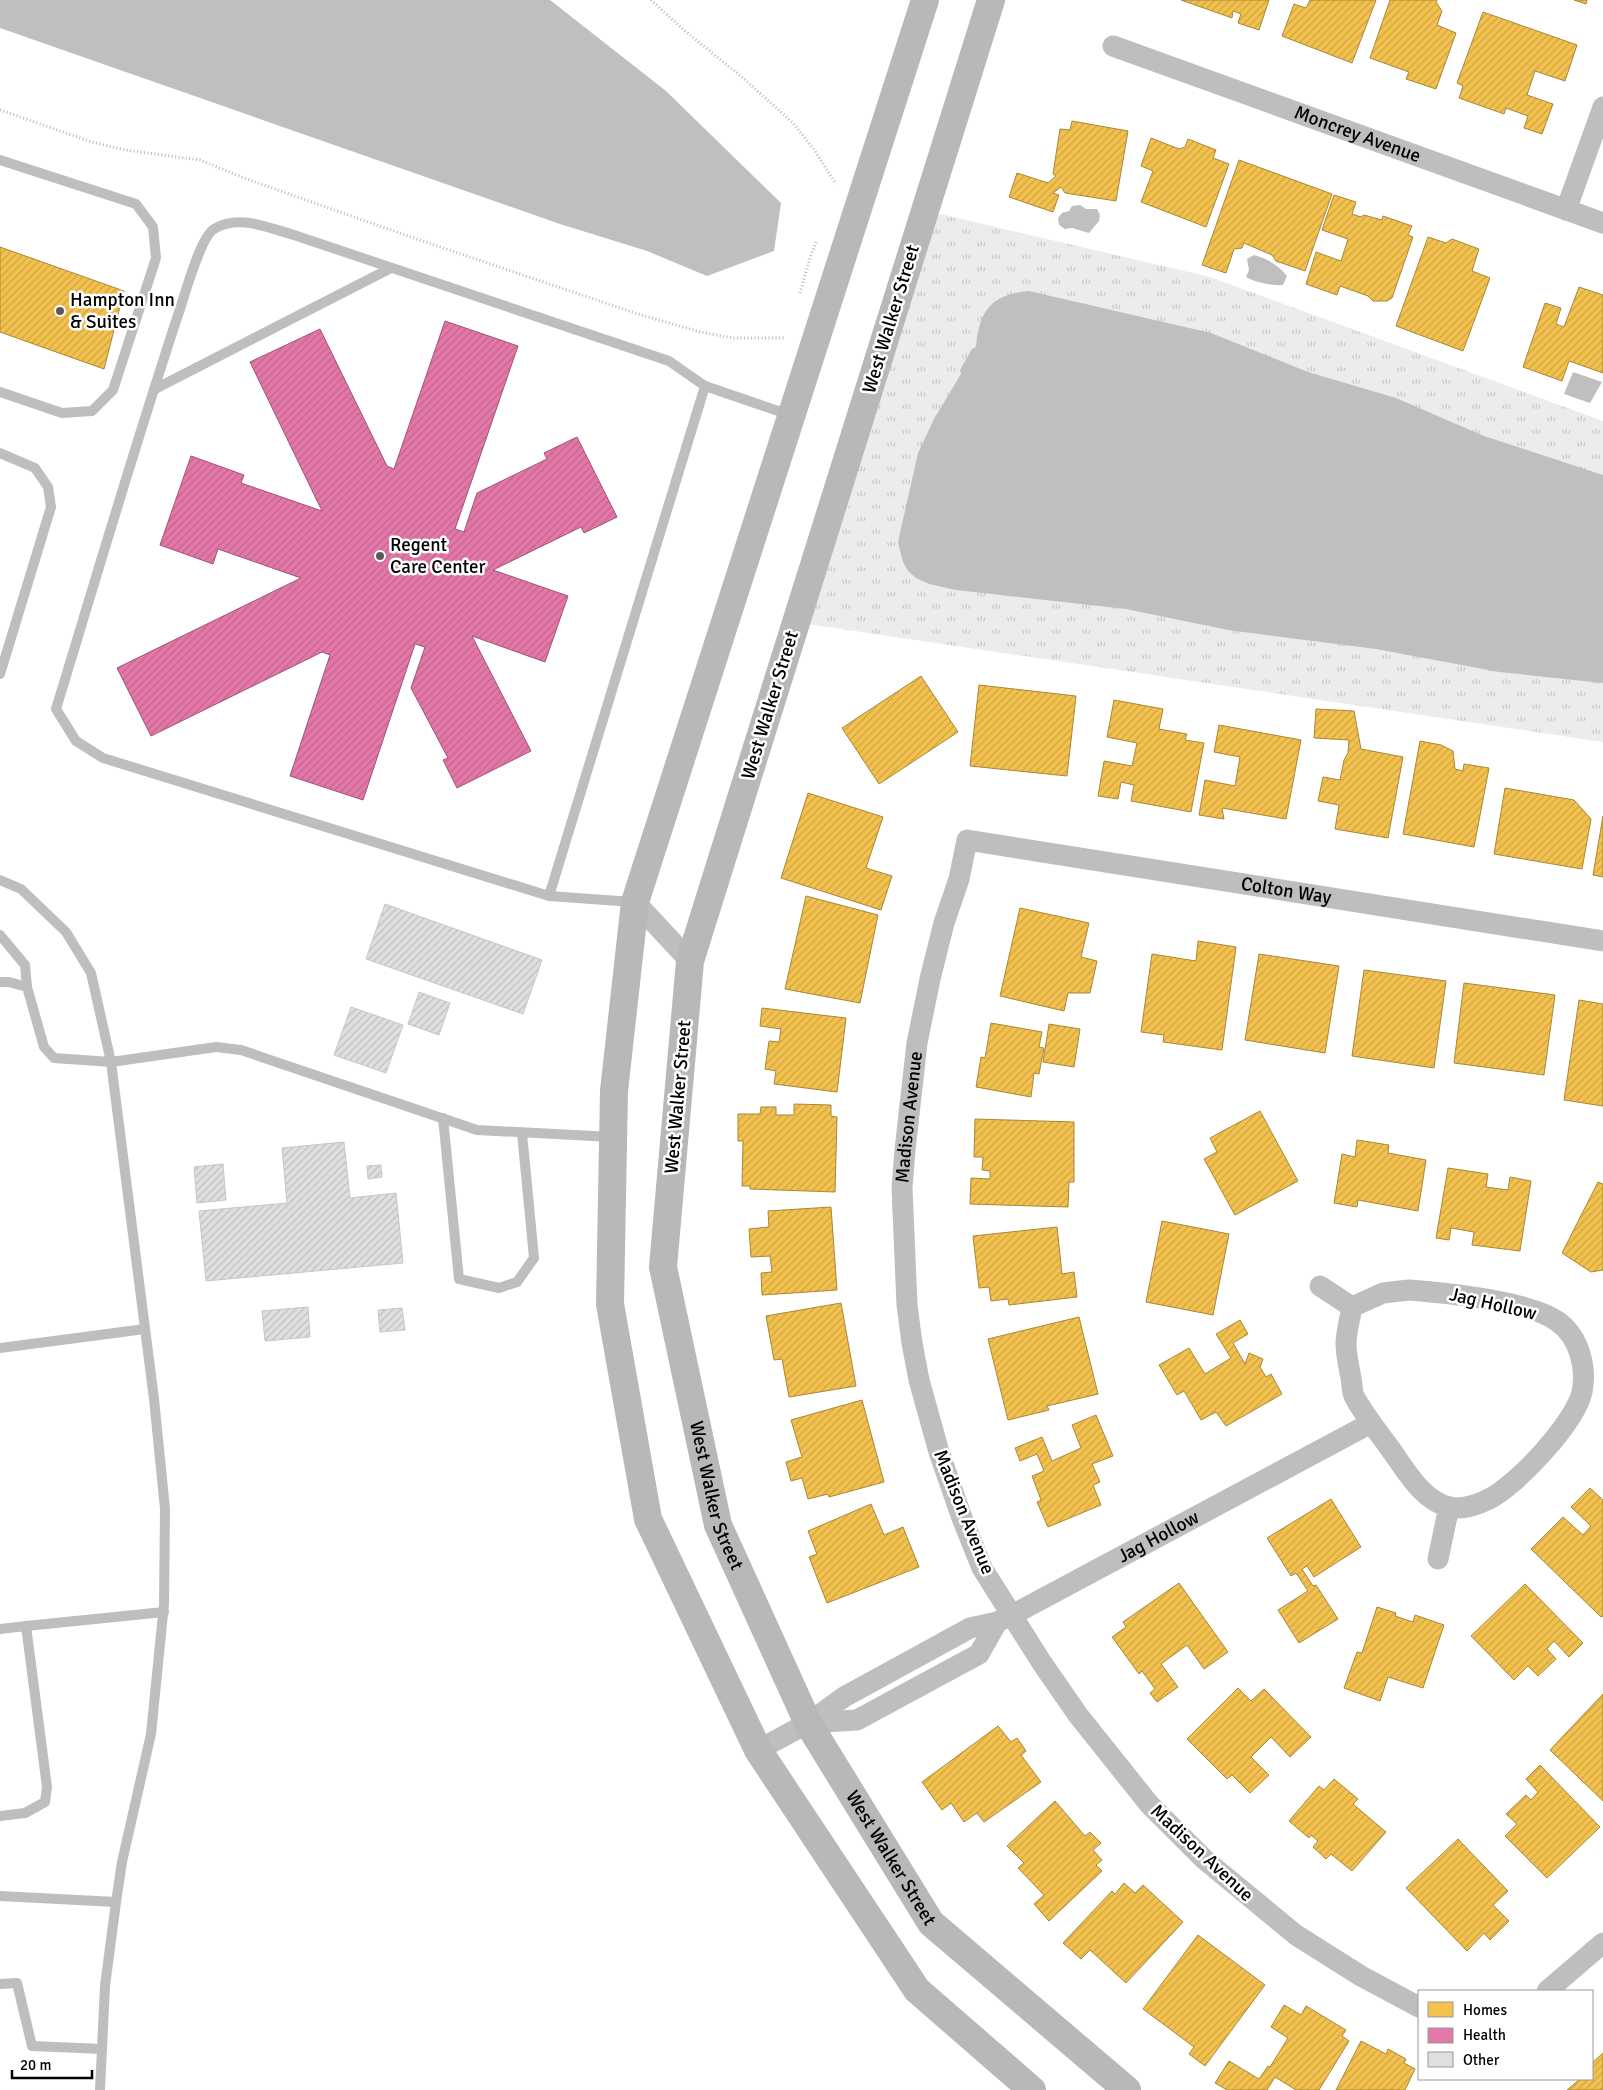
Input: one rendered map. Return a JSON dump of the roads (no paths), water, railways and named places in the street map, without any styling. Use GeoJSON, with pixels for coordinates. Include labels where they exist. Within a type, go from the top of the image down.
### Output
{"type":"FeatureCollection","features":[{"type":"Feature","properties":{"kind":"street"},"geometry":{"type":"LineString","coordinates":[[925,0],[635,902],[614,1091],[610,1304],[648,1519],[758,1750],[917,1990],[1032,2090]]}},
{"type":"Feature","properties":{"kind":"street","name":"West Walker Street"},"geometry":{"type":"LineString","coordinates":[[991,0],[690,960],[663,1267],[718,1524],[808,1723],[931,1923],[1117,2087]]}},
{"type":"Feature","properties":{"kind":"street","name":"Moncrey Avenue"},"geometry":{"type":"LineString","coordinates":[[1113,46],[1603,223]]}},
{"type":"Feature","properties":{"kind":"street"},"geometry":{"type":"LineString","coordinates":[[1566,210],[1603,107]]}},
{"type":"Feature","properties":{"kind":"street","name":"Colton Way"},"geometry":{"type":"LineString","coordinates":[[967,840],[1603,942]]}},
{"type":"Feature","properties":{"kind":"street","name":"Madison Avenue"},"geometry":{"type":"LineString","coordinates":[[967,840],[959,879],[944,923],[932,972],[918,1043],[902,1188],[907,1305],[919,1380],[950,1486],[982,1568],[1005,1618],[1042,1663],[1078,1715],[1149,1804],[1205,1860],[1296,1934],[1360,1976],[1418,2006]]}},
{"type":"Feature","properties":{"kind":"street"},"geometry":{"type":"LineString","coordinates":[[635,902],[690,960]]}},
{"type":"Feature","properties":{"kind":"street"},"geometry":{"type":"LineString","coordinates":[[1320,1286],[1352,1307],[1346,1343],[1354,1395],[1415,1483],[1430,1498],[1449,1507],[1438,1560]]}},
{"type":"Feature","properties":{"kind":"street","name":"Jag Hollow"},"geometry":{"type":"LineString","coordinates":[[1352,1307],[1383,1293],[1409,1290],[1440,1292],[1532,1310],[1557,1321],[1574,1340],[1583,1365],[1583,1375],[1582,1393],[1570,1420],[1531,1464],[1490,1499],[1470,1507],[1449,1507]]}},
{"type":"Feature","properties":{"kind":"street","name":"Jag Hollow"},"geometry":{"type":"LineString","coordinates":[[758,1750],[808,1723],[844,1697],[970,1628],[1005,1618],[1372,1423]]}},
{"type":"Feature","properties":{"kind":"street"},"geometry":{"type":"LineString","coordinates":[[1548,1990],[1603,1943]]}},
{"type":"Feature","properties":{"kind":"lane"},"geometry":{"type":"LineString","coordinates":[[0,160],[136,204],[152,227],[156,258],[113,390],[92,411],[62,413],[0,392]]}},
{"type":"Feature","properties":{"kind":"lane"},"geometry":{"type":"LineString","coordinates":[[635,902],[549,896],[103,758],[76,741],[56,709],[155,389],[202,244],[212,230],[232,222],[253,224],[294,235],[670,361],[705,386],[791,415]]}},
{"type":"Feature","properties":{"kind":"lane"},"geometry":{"type":"LineString","coordinates":[[155,389],[391,268]]}},
{"type":"Feature","properties":{"kind":"lane"},"geometry":{"type":"LineString","coordinates":[[549,896],[705,386]]}},
{"type":"Feature","properties":{"kind":"lane"},"geometry":{"type":"LineString","coordinates":[[0,454],[35,468],[48,487],[51,507],[0,674]]}},
{"type":"Feature","properties":{"kind":"lane"},"geometry":{"type":"LineString","coordinates":[[0,880],[21,889],[66,932],[91,973],[111,1062],[145,1329],[165,1508],[164,1612],[151,1734],[122,1862],[116,1902],[105,1986],[100,2090]]}},
{"type":"Feature","properties":{"kind":"lane"},"geometry":{"type":"LineString","coordinates":[[0,935],[25,964],[27,987],[44,1047],[54,1058],[111,1062],[216,1047],[241,1050],[477,1130],[613,1138]]}},
{"type":"Feature","properties":{"kind":"lane"},"geometry":{"type":"LineString","coordinates":[[0,982],[10,982],[27,987]]}},
{"type":"Feature","properties":{"kind":"lane"},"geometry":{"type":"LineString","coordinates":[[443,1118],[459,1279],[499,1288],[517,1282],[534,1258],[522,1132]]}},
{"type":"Feature","properties":{"kind":"lane"},"geometry":{"type":"LineString","coordinates":[[0,1348],[145,1329]]}},
{"type":"Feature","properties":{"kind":"lane"},"geometry":{"type":"LineString","coordinates":[[0,1630],[164,1612]]}},
{"type":"Feature","properties":{"kind":"lane"},"geometry":{"type":"LineString","coordinates":[[0,1816],[25,1813],[45,1802],[47,1788],[26,1626]]}},
{"type":"Feature","properties":{"kind":"lane"},"geometry":{"type":"LineString","coordinates":[[0,1896],[116,1902]]}},
{"type":"Feature","properties":{"kind":"lane"},"geometry":{"type":"LineString","coordinates":[[0,1984],[17,1983],[32,2046],[102,2049]]}},
{"type":"Feature","properties":{"kind":"place","name":"Hampton Inn & Suites"},"geometry":{"type":"Point","coordinates":[60,311]}},
{"type":"Feature","properties":{"kind":"place","name":"Regent Care Center"},"geometry":{"type":"Point","coordinates":[380,556]}}]}
